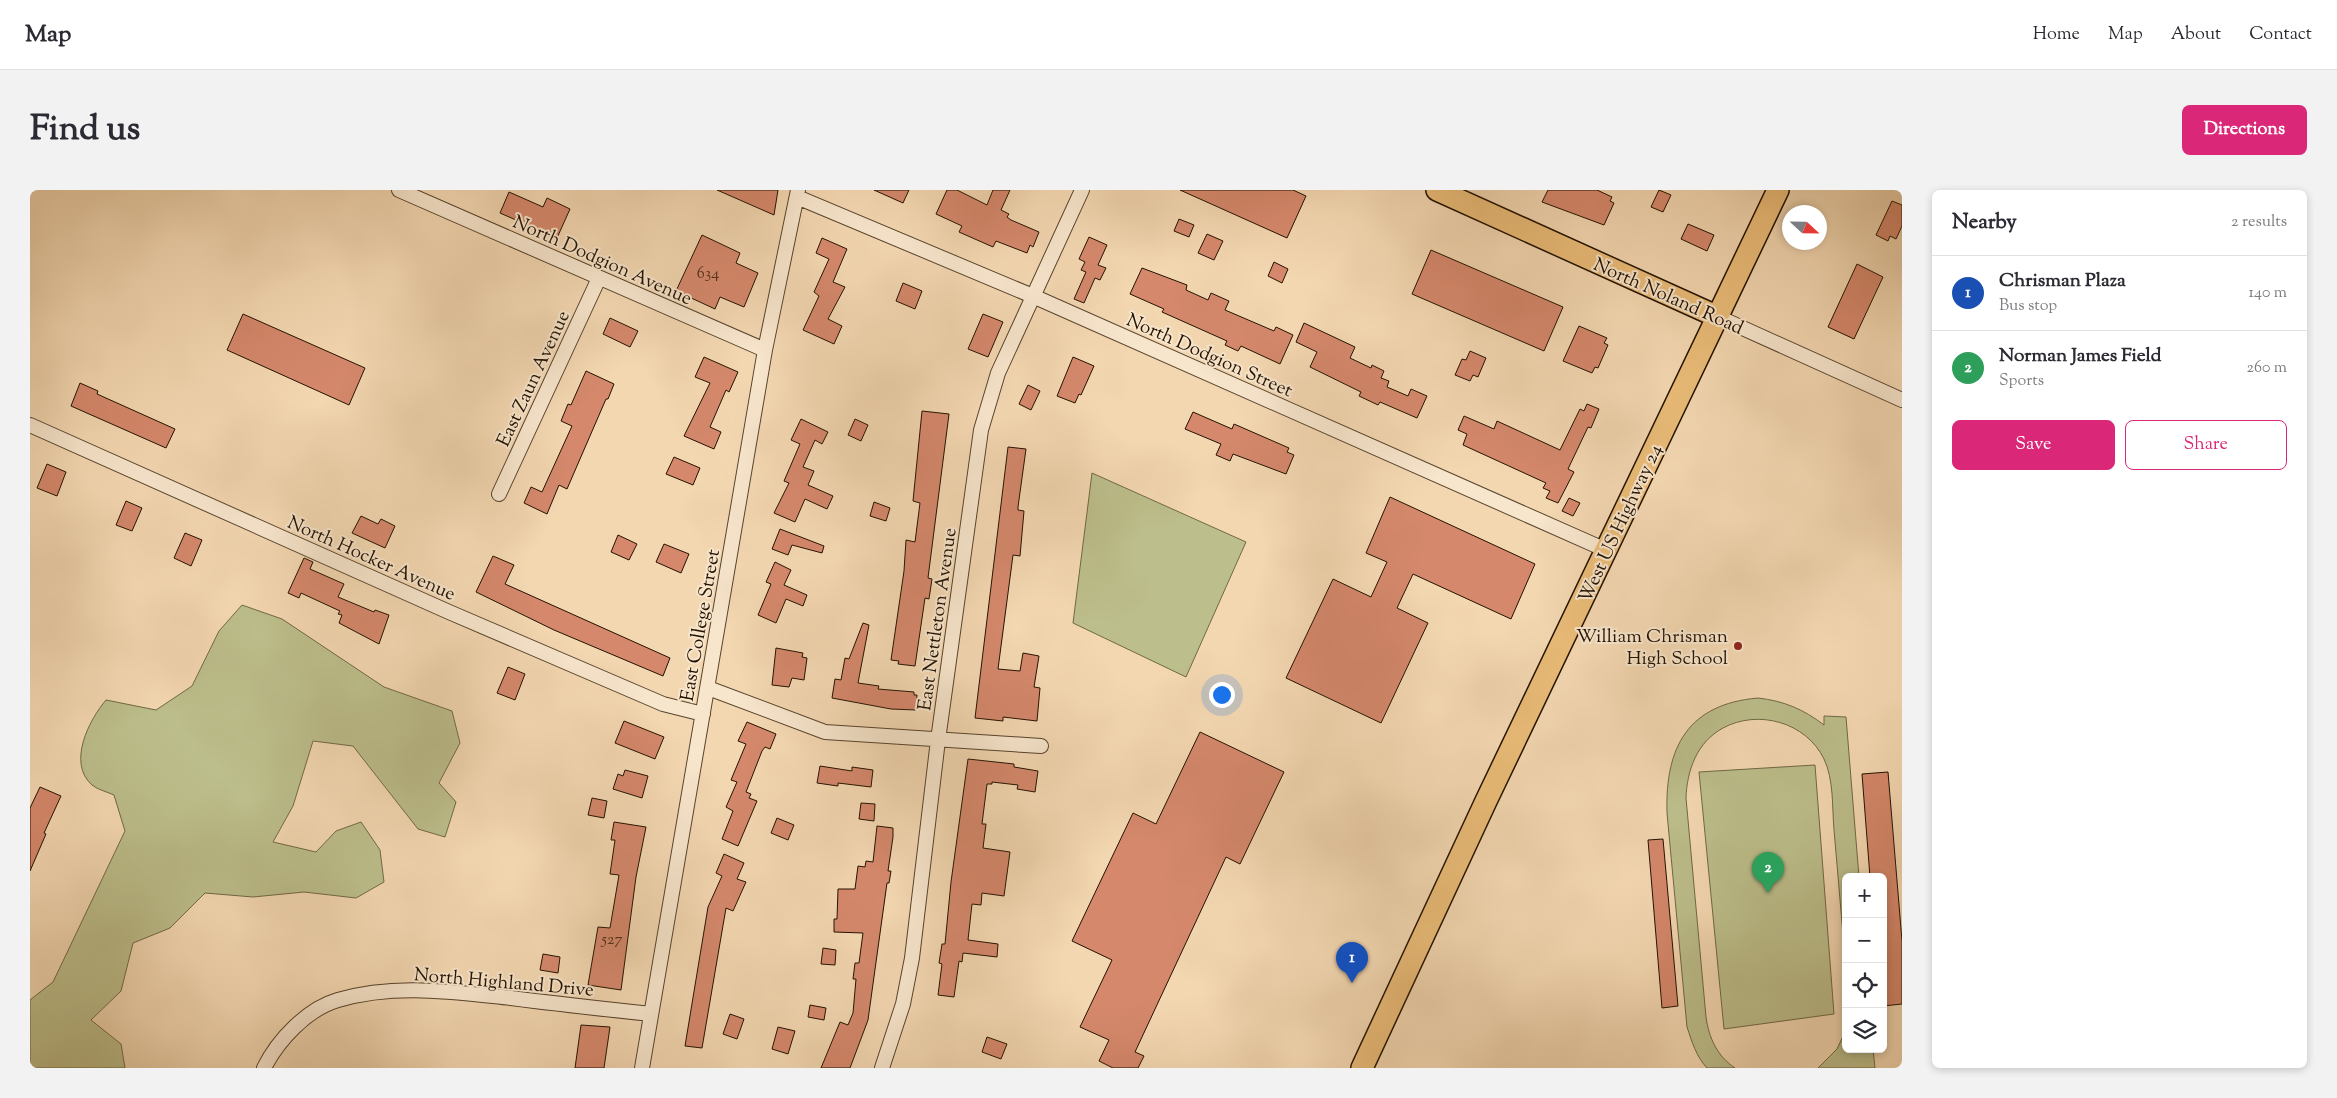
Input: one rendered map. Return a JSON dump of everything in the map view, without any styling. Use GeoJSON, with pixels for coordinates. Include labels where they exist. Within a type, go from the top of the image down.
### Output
{"type":"FeatureCollection","features":[{"type":"Feature","properties":{"kind":"main road","name":"North Noland Road"},"geometry":{"type":"LineString","coordinates":[[1437,190],[1716,316]]}},
{"type":"Feature","properties":{"kind":"main road","name":"West US Highway 24"},"geometry":{"type":"LineString","coordinates":[[1362,1068],[1716,316],[1778,190]]}},
{"type":"Feature","properties":{"kind":"street","name":"North Dodgion Avenue"},"geometry":{"type":"LineString","coordinates":[[399,190],[765,350]]}},
{"type":"Feature","properties":{"kind":"street","name":"East Nettleton Avenue"},"geometry":{"type":"LineString","coordinates":[[882,1068],[903,1004],[912,958],[938,740],[981,430],[998,373],[1082,190]]}},
{"type":"Feature","properties":{"kind":"street","name":"North Dodgion Street"},"geometry":{"type":"LineString","coordinates":[[797,193],[1606,550]]}},
{"type":"Feature","properties":{"kind":"street","name":"East College Street"},"geometry":{"type":"LineString","coordinates":[[642,1068],[765,350],[797,193]]}},
{"type":"Feature","properties":{"kind":"street","name":"East Zaun Avenue"},"geometry":{"type":"LineString","coordinates":[[499,494],[599,278]]}},
{"type":"Feature","properties":{"kind":"street","name":"North Noland Road"},"geometry":{"type":"LineString","coordinates":[[1716,316],[1902,400]]}},
{"type":"Feature","properties":{"kind":"street","name":"North Hocker Avenue"},"geometry":{"type":"LineString","coordinates":[[30,425],[449,612],[662,704],[703,714]]}},
{"type":"Feature","properties":{"kind":"street"},"geometry":{"type":"LineString","coordinates":[[708,688],[825,732],[1041,746]]}},
{"type":"Feature","properties":{"kind":"street","name":"North Highland Drive"},"geometry":{"type":"LineString","coordinates":[[264,1068],[270,1055],[297,1024],[317,1010],[336,1000],[383,991],[430,990],[651,1014]]}},
{"type":"Feature","properties":{"kind":"green space"},"geometry":{"type":"Polygon","coordinates":[[[1092,473],[1246,542],[1186,677],[1073,623],[1092,473]]]}},
{"type":"Feature","properties":{"kind":"green space"},"geometry":{"type":"Polygon","coordinates":[[[242,605],[282,619],[384,687],[452,711],[460,743],[439,783],[456,802],[445,837],[418,829],[353,746],[313,741],[293,806],[273,842],[316,852],[336,831],[361,822],[380,850],[384,882],[356,898],[304,892],[253,897],[205,893],[170,928],[133,943],[121,991],[91,1020],[121,1044],[125,1068],[30,1068],[30,1000],[53,982],[125,831],[114,795],[94,787],[85,776],[81,765],[83,742],[93,719],[106,700],[156,710],[192,686],[219,631],[242,605]]]}},
{"type":"Feature","properties":{"kind":"green space"},"geometry":{"type":"Polygon","coordinates":[[[1758,698],[1776,701],[1808,714],[1824,725],[1824,716],[1846,717],[1859,873],[1842,873],[1842,923],[1830,776],[1824,759],[1816,746],[1806,736],[1780,723],[1766,720],[1751,720],[1737,722],[1723,728],[1706,741],[1691,767],[1686,798],[1707,1025],[1715,1046],[1723,1058],[1735,1068],[1707,1068],[1697,1054],[1687,1027],[1667,813],[1667,789],[1676,749],[1686,733],[1698,720],[1714,709],[1734,702],[1758,698]]]}},
{"type":"Feature","properties":{"kind":"green space"},"geometry":{"type":"Polygon","coordinates":[[[1815,765],[1834,1014],[1724,1029],[1699,772],[1815,765]]]}},
{"type":"Feature","properties":{"kind":"green space"},"geometry":{"type":"Polygon","coordinates":[[[1842,1038],[1842,1053],[1873,1053],[1875,1068],[1818,1068],[1837,1049],[1842,1038]]]}},
{"type":"Feature","properties":{"kind":"building"},"geometry":{"type":"Polygon","coordinates":[[[717,190],[778,190],[774,215],[717,190]]]}},
{"type":"Feature","properties":{"kind":"building"},"geometry":{"type":"Polygon","coordinates":[[[874,190],[909,190],[903,203],[874,190]]]}},
{"type":"Feature","properties":{"kind":"building"},"geometry":{"type":"Polygon","coordinates":[[[947,190],[957,190],[987,205],[993,190],[1010,190],[1001,210],[1009,214],[1007,217],[1011,220],[1039,232],[1033,247],[1030,245],[1027,253],[996,241],[993,247],[959,232],[962,226],[936,214],[947,190]]]}},
{"type":"Feature","properties":{"kind":"building"},"geometry":{"type":"Polygon","coordinates":[[[1180,190],[1293,190],[1306,196],[1287,238],[1180,190]]]}},
{"type":"Feature","properties":{"kind":"building"},"geometry":{"type":"Polygon","coordinates":[[[1548,190],[1597,190],[1612,197],[1610,201],[1614,203],[1604,225],[1542,202],[1548,190]]]}},
{"type":"Feature","properties":{"kind":"building"},"geometry":{"type":"Polygon","coordinates":[[[1659,190],[1671,195],[1663,212],[1651,207],[1659,190]]]}},
{"type":"Feature","properties":{"kind":"building"},"geometry":{"type":"Polygon","coordinates":[[[509,192],[543,207],[547,198],[570,209],[557,238],[500,213],[509,192]]]}},
{"type":"Feature","properties":{"kind":"building"},"geometry":{"type":"Polygon","coordinates":[[[1892,201],[1902,205],[1902,226],[1896,239],[1890,236],[1888,241],[1876,235],[1892,201]]]}},
{"type":"Feature","properties":{"kind":"building"},"geometry":{"type":"Polygon","coordinates":[[[1179,219],[1194,225],[1189,237],[1174,231],[1179,219]]]}},
{"type":"Feature","properties":{"kind":"building"},"geometry":{"type":"Polygon","coordinates":[[[1688,224],[1714,235],[1707,251],[1681,239],[1688,224]]]}},
{"type":"Feature","properties":{"kind":"building"},"geometry":{"type":"Polygon","coordinates":[[[1207,234],[1223,241],[1214,260],[1198,253],[1207,234]]]}},
{"type":"Feature","properties":{"kind":"building"},"geometry":{"type":"Polygon","coordinates":[[[702,235],[740,253],[736,263],[758,273],[744,307],[720,297],[715,309],[676,291],[702,235]]]}},
{"type":"Feature","properties":{"kind":"building"},"geometry":{"type":"Polygon","coordinates":[[[1089,237],[1107,245],[1098,265],[1106,268],[1100,280],[1095,278],[1084,303],[1074,299],[1086,272],[1081,270],[1085,262],[1079,259],[1089,237]]]}},
{"type":"Feature","properties":{"kind":"building"},"geometry":{"type":"Polygon","coordinates":[[[822,238],[847,249],[833,282],[845,287],[828,319],[842,326],[834,344],[803,330],[819,296],[814,292],[829,259],[816,253],[822,238]]]}},
{"type":"Feature","properties":{"kind":"building"},"geometry":{"type":"Polygon","coordinates":[[[1431,250],[1563,307],[1544,351],[1412,294],[1431,250]]]}},
{"type":"Feature","properties":{"kind":"building"},"geometry":{"type":"Polygon","coordinates":[[[1274,262],[1288,269],[1282,283],[1268,276],[1274,262]]]}},
{"type":"Feature","properties":{"kind":"building"},"geometry":{"type":"Polygon","coordinates":[[[1857,264],[1883,277],[1854,339],[1828,327],[1857,264]]]}},
{"type":"Feature","properties":{"kind":"building"},"geometry":{"type":"Polygon","coordinates":[[[1142,268],[1187,285],[1186,290],[1208,300],[1211,293],[1229,301],[1225,310],[1274,331],[1276,327],[1293,335],[1280,364],[1241,346],[1238,351],[1225,345],[1227,341],[1162,312],[1164,309],[1130,294],[1142,268]]]}},
{"type":"Feature","properties":{"kind":"building"},"geometry":{"type":"Polygon","coordinates":[[[903,283],[922,291],[915,309],[896,301],[903,283]]]}},
{"type":"Feature","properties":{"kind":"building"},"geometry":{"type":"Polygon","coordinates":[[[243,314],[365,368],[349,405],[227,350],[243,314]]]}},
{"type":"Feature","properties":{"kind":"building"},"geometry":{"type":"Polygon","coordinates":[[[983,314],[1003,322],[988,357],[968,349],[983,314]]]}},
{"type":"Feature","properties":{"kind":"building"},"geometry":{"type":"Polygon","coordinates":[[[610,318],[638,331],[630,347],[603,334],[610,318]]]}},
{"type":"Feature","properties":{"kind":"building"},"geometry":{"type":"Polygon","coordinates":[[[1304,323],[1355,347],[1350,358],[1371,368],[1372,365],[1384,371],[1381,378],[1389,381],[1387,387],[1408,396],[1411,389],[1427,396],[1417,418],[1380,402],[1378,405],[1359,396],[1361,392],[1310,367],[1317,352],[1296,342],[1304,323]]]}},
{"type":"Feature","properties":{"kind":"building"},"geometry":{"type":"Polygon","coordinates":[[[1579,326],[1607,338],[1604,343],[1608,345],[1598,368],[1595,367],[1592,373],[1563,361],[1579,326]]]}},
{"type":"Feature","properties":{"kind":"building"},"geometry":{"type":"Polygon","coordinates":[[[1470,351],[1486,358],[1478,377],[1473,375],[1470,381],[1455,375],[1462,359],[1466,360],[1470,351]]]}},
{"type":"Feature","properties":{"kind":"building"},"geometry":{"type":"Polygon","coordinates":[[[704,357],[738,372],[729,392],[726,390],[710,427],[721,432],[714,449],[684,436],[710,383],[695,377],[704,357]]]}},
{"type":"Feature","properties":{"kind":"building"},"geometry":{"type":"Polygon","coordinates":[[[1073,357],[1094,366],[1081,395],[1079,394],[1075,403],[1057,396],[1073,357]]]}},
{"type":"Feature","properties":{"kind":"building"},"geometry":{"type":"Polygon","coordinates":[[[586,371],[614,384],[567,489],[559,485],[547,514],[524,503],[531,487],[542,492],[572,426],[561,421],[568,404],[571,405],[586,371]]]}},
{"type":"Feature","properties":{"kind":"building"},"geometry":{"type":"Polygon","coordinates":[[[80,383],[98,391],[97,394],[175,429],[166,448],[71,406],[80,383]]]}},
{"type":"Feature","properties":{"kind":"building"},"geometry":{"type":"Polygon","coordinates":[[[1028,385],[1040,391],[1031,410],[1019,404],[1028,385]]]}},
{"type":"Feature","properties":{"kind":"building"},"geometry":{"type":"Polygon","coordinates":[[[1587,404],[1599,409],[1591,428],[1588,427],[1568,469],[1574,472],[1558,503],[1546,498],[1550,491],[1543,488],[1546,483],[1463,445],[1467,434],[1458,430],[1464,416],[1494,429],[1497,421],[1560,450],[1580,409],[1584,411],[1587,404]]]}},
{"type":"Feature","properties":{"kind":"building"},"geometry":{"type":"Polygon","coordinates":[[[922,411],[949,414],[928,578],[932,579],[929,599],[925,598],[915,666],[898,664],[899,661],[891,660],[904,571],[906,540],[915,542],[920,503],[913,501],[922,411]]]}},
{"type":"Feature","properties":{"kind":"building"},"geometry":{"type":"Polygon","coordinates":[[[1193,412],[1232,429],[1234,424],[1289,448],[1287,452],[1294,455],[1286,474],[1233,454],[1230,461],[1216,455],[1221,444],[1185,429],[1193,412]]]}},
{"type":"Feature","properties":{"kind":"building"},"geometry":{"type":"Polygon","coordinates":[[[801,419],[828,432],[822,444],[815,440],[803,467],[814,471],[808,485],[833,496],[827,509],[805,499],[795,522],[774,513],[789,483],[784,481],[800,444],[791,440],[801,419]]]}},
{"type":"Feature","properties":{"kind":"building"},"geometry":{"type":"Polygon","coordinates":[[[855,419],[868,425],[861,441],[848,435],[855,419]]]}},
{"type":"Feature","properties":{"kind":"building"},"geometry":{"type":"Polygon","coordinates":[[[1008,447],[1026,449],[1018,507],[1018,510],[1024,511],[1020,556],[1013,555],[998,669],[1020,671],[1023,653],[1039,656],[1034,687],[1040,688],[1037,721],[1003,717],[1003,721],[975,718],[1008,447]]]}},
{"type":"Feature","properties":{"kind":"building"},"geometry":{"type":"Polygon","coordinates":[[[674,457],[700,468],[693,485],[666,474],[674,457]]]}},
{"type":"Feature","properties":{"kind":"building"},"geometry":{"type":"Polygon","coordinates":[[[47,464],[66,472],[57,496],[37,488],[47,464]]]}},
{"type":"Feature","properties":{"kind":"building"},"geometry":{"type":"Polygon","coordinates":[[[1390,497],[1535,564],[1511,619],[1413,574],[1397,608],[1428,623],[1381,723],[1286,678],[1333,579],[1371,597],[1387,562],[1366,553],[1390,497]]]}},
{"type":"Feature","properties":{"kind":"building"},"geometry":{"type":"Polygon","coordinates":[[[1569,498],[1580,503],[1573,516],[1562,511],[1569,498]]]}},
{"type":"Feature","properties":{"kind":"building"},"geometry":{"type":"Polygon","coordinates":[[[126,501],[142,508],[132,531],[116,525],[126,501]]]}},
{"type":"Feature","properties":{"kind":"building"},"geometry":{"type":"Polygon","coordinates":[[[874,502],[890,508],[886,521],[870,516],[874,502]]]}},
{"type":"Feature","properties":{"kind":"building"},"geometry":{"type":"Polygon","coordinates":[[[361,516],[378,524],[381,519],[395,526],[385,548],[352,533],[361,516]]]}},
{"type":"Feature","properties":{"kind":"building"},"geometry":{"type":"Polygon","coordinates":[[[780,529],[824,546],[822,553],[792,545],[788,555],[772,549],[780,529]]]}},
{"type":"Feature","properties":{"kind":"building"},"geometry":{"type":"Polygon","coordinates":[[[185,533],[202,540],[191,566],[174,558],[185,533]]]}},
{"type":"Feature","properties":{"kind":"building"},"geometry":{"type":"Polygon","coordinates":[[[618,535],[637,544],[629,560],[611,552],[618,535]]]}},
{"type":"Feature","properties":{"kind":"building"},"geometry":{"type":"Polygon","coordinates":[[[664,544],[689,554],[681,573],[656,562],[664,544]]]}},
{"type":"Feature","properties":{"kind":"building"},"geometry":{"type":"Polygon","coordinates":[[[493,556],[514,565],[505,584],[670,658],[663,676],[554,630],[476,592],[493,556]]]}},
{"type":"Feature","properties":{"kind":"building"},"geometry":{"type":"Polygon","coordinates":[[[304,558],[313,562],[310,569],[344,584],[338,597],[374,612],[375,610],[389,615],[379,644],[339,623],[342,615],[338,614],[340,611],[301,593],[299,598],[288,593],[304,558]]]}},
{"type":"Feature","properties":{"kind":"building"},"geometry":{"type":"Polygon","coordinates":[[[775,562],[791,570],[784,585],[807,595],[803,606],[786,599],[776,623],[758,615],[771,584],[766,582],[775,562]]]}},
{"type":"Feature","properties":{"kind":"building"},"geometry":{"type":"Polygon","coordinates":[[[863,623],[869,625],[858,683],[879,686],[878,689],[914,692],[914,695],[917,695],[916,710],[891,709],[832,698],[835,679],[841,680],[845,658],[849,659],[863,623]]]}},
{"type":"Feature","properties":{"kind":"building"},"geometry":{"type":"Polygon","coordinates":[[[776,648],[803,653],[802,657],[807,658],[804,680],[792,678],[789,687],[772,685],[776,648]]]}},
{"type":"Feature","properties":{"kind":"building"},"geometry":{"type":"Polygon","coordinates":[[[508,667],[525,674],[515,700],[497,693],[508,667]]]}},
{"type":"Feature","properties":{"kind":"building"},"geometry":{"type":"Polygon","coordinates":[[[624,721],[664,737],[655,759],[615,743],[624,721]]]}},
{"type":"Feature","properties":{"kind":"building"},"geometry":{"type":"Polygon","coordinates":[[[747,722],[776,734],[770,749],[765,747],[762,751],[746,792],[751,794],[749,798],[757,801],[738,846],[722,839],[733,811],[726,807],[737,782],[731,780],[746,744],[738,741],[747,722]]]}},
{"type":"Feature","properties":{"kind":"building"},"geometry":{"type":"Polygon","coordinates":[[[1200,732],[1284,772],[1240,864],[1226,857],[1135,1052],[1144,1056],[1138,1068],[1113,1068],[1099,1061],[1109,1040],[1080,1027],[1112,960],[1072,941],[1133,813],[1156,824],[1200,732]]]}},
{"type":"Feature","properties":{"kind":"building"},"geometry":{"type":"Polygon","coordinates":[[[968,759],[1014,764],[1014,767],[1038,771],[1035,792],[1017,789],[1018,785],[992,782],[992,784],[987,784],[982,824],[986,824],[983,848],[1010,852],[1004,896],[982,893],[981,905],[972,904],[968,940],[998,944],[997,957],[963,953],[962,962],[959,961],[954,997],[938,995],[942,964],[939,963],[942,944],[945,944],[951,882],[968,759]]]}},
{"type":"Feature","properties":{"kind":"building"},"geometry":{"type":"Polygon","coordinates":[[[820,766],[852,771],[852,767],[873,770],[871,787],[838,783],[838,786],[817,783],[820,766]]]}},
{"type":"Feature","properties":{"kind":"building"},"geometry":{"type":"Polygon","coordinates":[[[625,770],[648,776],[642,798],[613,789],[618,774],[623,776],[625,770]]]}},
{"type":"Feature","properties":{"kind":"building"},"geometry":{"type":"Polygon","coordinates":[[[1888,772],[1902,941],[1902,1004],[1887,1006],[1887,873],[1870,873],[1862,774],[1888,772]]]}},
{"type":"Feature","properties":{"kind":"building"},"geometry":{"type":"Polygon","coordinates":[[[40,787],[61,796],[44,833],[46,834],[30,871],[30,808],[40,787]]]}},
{"type":"Feature","properties":{"kind":"building"},"geometry":{"type":"Polygon","coordinates":[[[592,798],[607,801],[604,818],[588,815],[592,798]]]}},
{"type":"Feature","properties":{"kind":"building"},"geometry":{"type":"Polygon","coordinates":[[[861,803],[875,804],[874,821],[859,819],[861,803]]]}},
{"type":"Feature","properties":{"kind":"building"},"geometry":{"type":"Polygon","coordinates":[[[777,818],[794,825],[788,840],[771,833],[777,818]]]}},
{"type":"Feature","properties":{"kind":"building"},"geometry":{"type":"Polygon","coordinates":[[[614,822],[646,827],[636,877],[621,990],[588,985],[598,927],[610,928],[619,875],[610,874],[615,840],[611,840],[614,822]]]}},
{"type":"Feature","properties":{"kind":"building"},"geometry":{"type":"Polygon","coordinates":[[[877,826],[893,828],[893,837],[888,871],[891,871],[889,883],[887,883],[868,1020],[850,1068],[821,1068],[840,1022],[848,1025],[853,1013],[856,979],[853,979],[855,963],[859,963],[863,933],[834,932],[834,919],[837,919],[838,889],[855,889],[858,866],[865,867],[866,861],[873,862],[877,826]]]}},
{"type":"Feature","properties":{"kind":"building"},"geometry":{"type":"Polygon","coordinates":[[[1663,839],[1678,1006],[1662,1008],[1648,840],[1663,839]]]}},
{"type":"Feature","properties":{"kind":"building"},"geometry":{"type":"Polygon","coordinates":[[[724,854],[744,863],[737,879],[746,882],[733,911],[726,908],[702,1048],[685,1046],[708,907],[722,876],[716,873],[724,854]]]}},
{"type":"Feature","properties":{"kind":"building"},"geometry":{"type":"Polygon","coordinates":[[[823,948],[836,950],[835,965],[821,964],[823,948]]]}},
{"type":"Feature","properties":{"kind":"building"},"geometry":{"type":"Polygon","coordinates":[[[543,954],[560,957],[558,973],[540,970],[543,954]]]}},
{"type":"Feature","properties":{"kind":"building"},"geometry":{"type":"Polygon","coordinates":[[[810,1005],[826,1008],[824,1020],[808,1017],[810,1005]]]}},
{"type":"Feature","properties":{"kind":"building"},"geometry":{"type":"Polygon","coordinates":[[[730,1014],[744,1019],[737,1039],[723,1034],[730,1014]]]}},
{"type":"Feature","properties":{"kind":"building"},"geometry":{"type":"Polygon","coordinates":[[[581,1025],[610,1027],[604,1068],[575,1068],[581,1025]]]}},
{"type":"Feature","properties":{"kind":"building"},"geometry":{"type":"Polygon","coordinates":[[[778,1027],[795,1031],[788,1054],[772,1049],[778,1027]]]}},
{"type":"Feature","properties":{"kind":"building"},"geometry":{"type":"Polygon","coordinates":[[[987,1037],[1007,1044],[1001,1059],[982,1052],[987,1037]]]}},
{"type":"Feature","properties":{"kind":"place","name":"William Chrisman High School"},"geometry":{"type":"Point","coordinates":[1738,646]}},
{"type":"Feature","properties":{"kind":"place","name":"Norman James Field"},"geometry":{"type":"Point","coordinates":[1768,893]}},
{"type":"Feature","properties":{"kind":"place","name":"Chrisman Plaza"},"geometry":{"type":"Point","coordinates":[1352,983]}}]}
